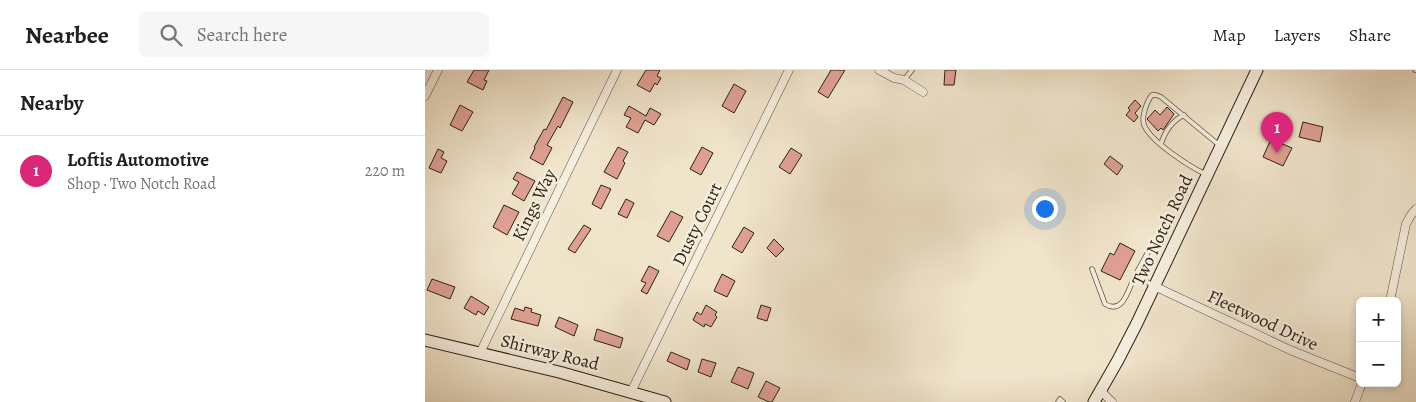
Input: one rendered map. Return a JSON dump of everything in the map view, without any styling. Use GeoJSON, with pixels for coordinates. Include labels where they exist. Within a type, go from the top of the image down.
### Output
{"type":"FeatureCollection","features":[{"type":"Feature","properties":{"kind":"street"},"geometry":{"type":"LineString","coordinates":[[425,96],[438,70]]}},
{"type":"Feature","properties":{"kind":"street","name":"Kings Way"},"geometry":{"type":"LineString","coordinates":[[479,353],[617,70]]}},
{"type":"Feature","properties":{"kind":"street","name":"Dusty Court"},"geometry":{"type":"LineString","coordinates":[[631,392],[789,70]]}},
{"type":"Feature","properties":{"kind":"street"},"geometry":{"type":"LineString","coordinates":[[879,70],[894,78],[904,80],[923,92]]}},
{"type":"Feature","properties":{"kind":"street","name":"Two Notch Road"},"geometry":{"type":"LineString","coordinates":[[1094,402],[1118,360],[1257,70]]}},
{"type":"Feature","properties":{"kind":"street"},"geometry":{"type":"LineString","coordinates":[[1391,297],[1407,224],[1411,215],[1416,210]]}},
{"type":"Feature","properties":{"kind":"street","name":"Fleetwood Drive"},"geometry":{"type":"LineString","coordinates":[[1154,286],[1290,350],[1356,376]]}},
{"type":"Feature","properties":{"kind":"street","name":"Shirway Road"},"geometry":{"type":"LineString","coordinates":[[425,340],[559,372],[665,402]]}},
{"type":"Feature","properties":{"kind":"street"},"geometry":{"type":"LineString","coordinates":[[1355,402],[1361,387]]}},
{"type":"Feature","properties":{"kind":"street"},"geometry":{"type":"LineString","coordinates":[[1101,391],[1112,402]]}},
{"type":"Feature","properties":{"kind":"lane"},"geometry":{"type":"LineString","coordinates":[[904,80],[912,70]]}},
{"type":"Feature","properties":{"kind":"lane"},"geometry":{"type":"LineString","coordinates":[[1207,176],[1184,163],[1147,130],[1143,117],[1149,98],[1152,95],[1156,95],[1184,115],[1221,146]]}},
{"type":"Feature","properties":{"kind":"lane"},"geometry":{"type":"LineString","coordinates":[[1161,144],[1166,132],[1177,119],[1184,115]]}},
{"type":"Feature","properties":{"kind":"lane"},"geometry":{"type":"LineString","coordinates":[[1152,245],[1137,272],[1139,277],[1154,286]]}},
{"type":"Feature","properties":{"kind":"lane"},"geometry":{"type":"LineString","coordinates":[[1092,269],[1105,304],[1110,307],[1118,306],[1123,302],[1134,278],[1139,277]]}},
{"type":"Feature","properties":{"kind":"lane"},"geometry":{"type":"LineString","coordinates":[[1058,402],[1060,400],[1063,402]]}},
{"type":"Feature","properties":{"kind":"building"},"geometry":{"type":"Polygon","coordinates":[[[474,70],[489,70],[484,80],[487,81],[483,90],[467,82],[474,70]]]}},
{"type":"Feature","properties":{"kind":"building"},"geometry":{"type":"Polygon","coordinates":[[[646,70],[660,70],[657,76],[661,78],[657,85],[655,83],[650,92],[637,85],[646,70]]]}},
{"type":"Feature","properties":{"kind":"building"},"geometry":{"type":"Polygon","coordinates":[[[831,70],[845,70],[828,98],[818,92],[831,70]]]}},
{"type":"Feature","properties":{"kind":"building"},"geometry":{"type":"Polygon","coordinates":[[[945,70],[956,70],[954,85],[944,85],[945,70]]]}},
{"type":"Feature","properties":{"kind":"building"},"geometry":{"type":"Polygon","coordinates":[[[734,84],[746,91],[734,113],[722,106],[734,84]]]}},
{"type":"Feature","properties":{"kind":"building"},"geometry":{"type":"Polygon","coordinates":[[[563,97],[573,102],[560,128],[558,126],[547,145],[552,148],[543,165],[530,158],[534,147],[544,129],[546,130],[563,97]]]}},
{"type":"Feature","properties":{"kind":"building"},"geometry":{"type":"Polygon","coordinates":[[[1135,100],[1141,106],[1135,113],[1138,117],[1134,122],[1126,115],[1130,110],[1128,108],[1135,100]]]}},
{"type":"Feature","properties":{"kind":"building"},"geometry":{"type":"Polygon","coordinates":[[[460,105],[473,112],[462,131],[450,125],[460,105]]]}},
{"type":"Feature","properties":{"kind":"building"},"geometry":{"type":"Polygon","coordinates":[[[629,106],[646,116],[650,108],[661,114],[654,125],[645,120],[638,133],[626,127],[631,118],[624,115],[629,106]]]}},
{"type":"Feature","properties":{"kind":"building"},"geometry":{"type":"Polygon","coordinates":[[[1167,107],[1174,114],[1163,130],[1161,128],[1158,131],[1147,119],[1155,110],[1160,115],[1167,107]]]}},
{"type":"Feature","properties":{"kind":"building"},"geometry":{"type":"Polygon","coordinates":[[[1303,122],[1323,127],[1320,142],[1299,137],[1303,122]]]}},
{"type":"Feature","properties":{"kind":"building"},"geometry":{"type":"Polygon","coordinates":[[[1271,139],[1292,148],[1283,166],[1263,157],[1271,139]]]}},
{"type":"Feature","properties":{"kind":"building"},"geometry":{"type":"Polygon","coordinates":[[[618,147],[628,152],[617,179],[604,172],[618,147]]]}},
{"type":"Feature","properties":{"kind":"building"},"geometry":{"type":"Polygon","coordinates":[[[702,147],[713,153],[701,175],[690,169],[702,147]]]}},
{"type":"Feature","properties":{"kind":"building"},"geometry":{"type":"Polygon","coordinates":[[[791,148],[802,155],[790,174],[779,167],[791,148]]]}},
{"type":"Feature","properties":{"kind":"building"},"geometry":{"type":"Polygon","coordinates":[[[438,149],[444,152],[441,158],[447,161],[441,173],[429,168],[438,149]]]}},
{"type":"Feature","properties":{"kind":"building"},"geometry":{"type":"Polygon","coordinates":[[[1110,156],[1123,166],[1117,175],[1104,164],[1110,156]]]}},
{"type":"Feature","properties":{"kind":"building"},"geometry":{"type":"Polygon","coordinates":[[[517,172],[535,181],[524,201],[512,194],[519,182],[513,179],[517,172]]]}},
{"type":"Feature","properties":{"kind":"building"},"geometry":{"type":"Polygon","coordinates":[[[601,185],[611,189],[601,209],[592,204],[601,185]]]}},
{"type":"Feature","properties":{"kind":"building"},"geometry":{"type":"Polygon","coordinates":[[[626,199],[634,203],[627,218],[618,214],[626,199]]]}},
{"type":"Feature","properties":{"kind":"building"},"geometry":{"type":"Polygon","coordinates":[[[504,205],[519,212],[507,235],[493,227],[504,205]]]}},
{"type":"Feature","properties":{"kind":"building"},"geometry":{"type":"Polygon","coordinates":[[[671,211],[683,217],[669,242],[657,236],[671,211]]]}},
{"type":"Feature","properties":{"kind":"building"},"geometry":{"type":"Polygon","coordinates":[[[584,225],[591,229],[575,253],[568,249],[584,225]]]}},
{"type":"Feature","properties":{"kind":"building"},"geometry":{"type":"Polygon","coordinates":[[[744,227],[754,233],[742,253],[732,247],[744,227]]]}},
{"type":"Feature","properties":{"kind":"building"},"geometry":{"type":"Polygon","coordinates":[[[774,239],[784,249],[776,257],[767,248],[774,239]]]}},
{"type":"Feature","properties":{"kind":"building"},"geometry":{"type":"Polygon","coordinates":[[[1120,243],[1135,251],[1120,280],[1101,271],[1110,253],[1114,255],[1120,243]]]}},
{"type":"Feature","properties":{"kind":"building"},"geometry":{"type":"Polygon","coordinates":[[[649,266],[659,271],[647,294],[641,291],[646,283],[641,281],[649,266]]]}},
{"type":"Feature","properties":{"kind":"building"},"geometry":{"type":"Polygon","coordinates":[[[722,274],[735,281],[727,297],[714,291],[722,274]]]}},
{"type":"Feature","properties":{"kind":"building"},"geometry":{"type":"Polygon","coordinates":[[[432,279],[455,287],[450,299],[427,290],[432,279]]]}},
{"type":"Feature","properties":{"kind":"building"},"geometry":{"type":"Polygon","coordinates":[[[471,296],[489,307],[484,315],[478,311],[476,315],[464,308],[471,296]]]}},
{"type":"Feature","properties":{"kind":"building"},"geometry":{"type":"Polygon","coordinates":[[[706,305],[717,312],[715,315],[717,317],[711,327],[705,324],[704,327],[693,320],[697,312],[701,315],[706,305]]]}},
{"type":"Feature","properties":{"kind":"building"},"geometry":{"type":"Polygon","coordinates":[[[761,305],[771,308],[767,321],[757,318],[761,305]]]}},
{"type":"Feature","properties":{"kind":"building"},"geometry":{"type":"Polygon","coordinates":[[[525,307],[532,309],[531,312],[541,315],[538,326],[511,319],[515,308],[524,311],[525,307]]]}},
{"type":"Feature","properties":{"kind":"building"},"geometry":{"type":"Polygon","coordinates":[[[559,317],[578,325],[574,336],[555,327],[559,317]]]}},
{"type":"Feature","properties":{"kind":"building"},"geometry":{"type":"Polygon","coordinates":[[[597,329],[623,338],[620,348],[594,340],[597,329]]]}},
{"type":"Feature","properties":{"kind":"building"},"geometry":{"type":"Polygon","coordinates":[[[671,352],[690,360],[687,370],[667,361],[671,352]]]}},
{"type":"Feature","properties":{"kind":"building"},"geometry":{"type":"Polygon","coordinates":[[[702,359],[716,363],[711,377],[698,372],[702,359]]]}},
{"type":"Feature","properties":{"kind":"building"},"geometry":{"type":"Polygon","coordinates":[[[738,367],[754,373],[748,389],[731,382],[738,367]]]}},
{"type":"Feature","properties":{"kind":"building"},"geometry":{"type":"Polygon","coordinates":[[[766,381],[780,388],[772,402],[758,397],[766,381]]]}},
{"type":"Feature","properties":{"kind":"place","name":"Loftis Automotive"},"geometry":{"type":"Point","coordinates":[1277,153]}}]}
